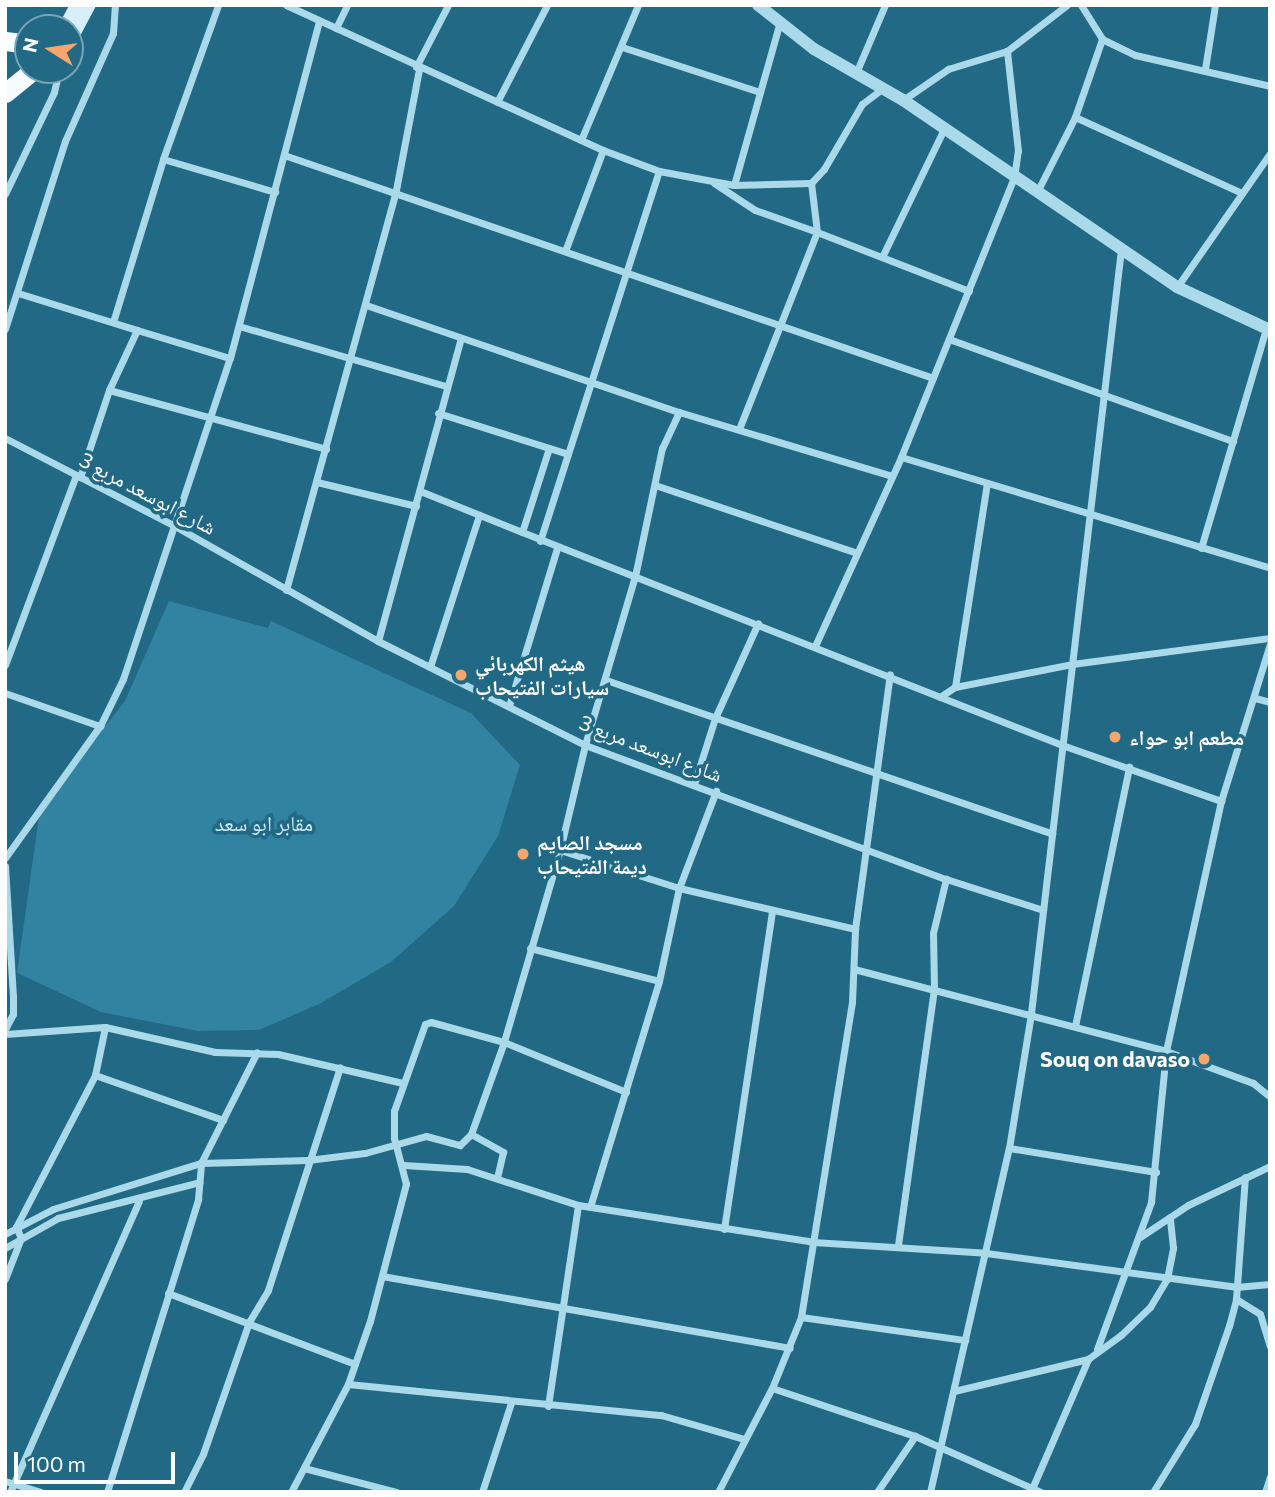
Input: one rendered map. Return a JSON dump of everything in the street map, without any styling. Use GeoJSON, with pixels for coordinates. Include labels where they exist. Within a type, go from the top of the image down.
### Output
{"type":"FeatureCollection","features":[{"type":"Feature","properties":{"kind":"street"},"geometry":{"type":"LineString","coordinates":[[5,329],[65,141],[113,33],[115,5]]}},
{"type":"Feature","properties":{"kind":"street"},"geometry":{"type":"LineString","coordinates":[[113,322],[163,159],[218,5]]}},
{"type":"Feature","properties":{"kind":"street"},"geometry":{"type":"LineString","coordinates":[[286,5],[417,68],[603,150],[659,171],[734,185],[811,183],[824,169],[862,104],[882,89]]}},
{"type":"Feature","properties":{"kind":"street"},"geometry":{"type":"LineString","coordinates":[[336,28],[347,5]]}},
{"type":"Feature","properties":{"kind":"street"},"geometry":{"type":"LineString","coordinates":[[286,590],[395,195],[417,68],[448,5]]}},
{"type":"Feature","properties":{"kind":"street"},"geometry":{"type":"LineString","coordinates":[[497,102],[547,5]]}},
{"type":"Feature","properties":{"kind":"street"},"geometry":{"type":"LineString","coordinates":[[581,141],[638,5]]}},
{"type":"Feature","properties":{"kind":"street"},"geometry":{"type":"LineString","coordinates":[[758,5],[779,24],[856,74],[903,100],[1177,287],[1268,329],[1201,548]]}},
{"type":"Feature","properties":{"kind":"street"},"geometry":{"type":"LineString","coordinates":[[856,74],[885,5]]}},
{"type":"Feature","properties":{"kind":"street"},"geometry":{"type":"LineString","coordinates":[[903,100],[948,69],[1006,51],[1068,5]]}},
{"type":"Feature","properties":{"kind":"street"},"geometry":{"type":"LineString","coordinates":[[1081,5],[1102,39],[1135,55],[1270,86]]}},
{"type":"Feature","properties":{"kind":"street"},"geometry":{"type":"LineString","coordinates":[[1205,69],[1215,5]]}},
{"type":"Feature","properties":{"kind":"street"},"geometry":{"type":"LineString","coordinates":[[5,858],[100,726],[123,679],[230,358],[319,21]]}},
{"type":"Feature","properties":{"kind":"street"},"geometry":{"type":"LineString","coordinates":[[734,185],[779,24]]}},
{"type":"Feature","properties":{"kind":"street"},"geometry":{"type":"LineString","coordinates":[[1036,193],[1075,117],[1102,39]]}},
{"type":"Feature","properties":{"kind":"street"},"geometry":{"type":"LineString","coordinates":[[622,47],[760,92]]}},
{"type":"Feature","properties":{"kind":"street"},"geometry":{"type":"LineString","coordinates":[[815,646],[901,457],[1014,178],[1018,151],[1006,51]]}},
{"type":"Feature","properties":{"kind":"street"},"geometry":{"type":"LineString","coordinates":[[5,194],[56,84]]}},
{"type":"Feature","properties":{"kind":"street"},"geometry":{"type":"LineString","coordinates":[[1075,117],[1242,193]]}},
{"type":"Feature","properties":{"kind":"street"},"geometry":{"type":"LineString","coordinates":[[882,257],[944,129]]}},
{"type":"Feature","properties":{"kind":"street"},"geometry":{"type":"LineString","coordinates":[[565,251],[603,150]]}},
{"type":"Feature","properties":{"kind":"street"},"geometry":{"type":"LineString","coordinates":[[1177,287],[1270,153]]}},
{"type":"Feature","properties":{"kind":"street"},"geometry":{"type":"LineString","coordinates":[[284,155],[565,251],[626,275],[933,378]]}},
{"type":"Feature","properties":{"kind":"street"},"geometry":{"type":"LineString","coordinates":[[163,159],[275,192]]}},
{"type":"Feature","properties":{"kind":"street"},"geometry":{"type":"LineString","coordinates":[[540,541],[659,171]]}},
{"type":"Feature","properties":{"kind":"street"},"geometry":{"type":"LineString","coordinates":[[713,182],[755,209],[969,291]]}},
{"type":"Feature","properties":{"kind":"street"},"geometry":{"type":"LineString","coordinates":[[739,429],[782,328],[817,232],[811,183]]}},
{"type":"Feature","properties":{"kind":"street"},"geometry":{"type":"LineString","coordinates":[[930,1492],[1009,1148],[1031,1013],[1121,249]]}},
{"type":"Feature","properties":{"kind":"street"},"geometry":{"type":"LineString","coordinates":[[18,293],[230,358]]}},
{"type":"Feature","properties":{"kind":"street"},"geometry":{"type":"LineString","coordinates":[[366,305],[679,412],[892,476]]}},
{"type":"Feature","properties":{"kind":"street"},"geometry":{"type":"LineString","coordinates":[[239,326],[446,386]]}},
{"type":"Feature","properties":{"kind":"street"},"geometry":{"type":"LineString","coordinates":[[5,665],[108,390],[137,330]]}},
{"type":"Feature","properties":{"kind":"street"},"geometry":{"type":"LineString","coordinates":[[378,641],[420,492],[438,413],[461,338]]}},
{"type":"Feature","properties":{"kind":"street"},"geometry":{"type":"LineString","coordinates":[[949,339],[1233,440]]}},
{"type":"Feature","properties":{"kind":"street"},"geometry":{"type":"LineString","coordinates":[[108,390],[326,449]]}},
{"type":"Feature","properties":{"kind":"street"},"geometry":{"type":"LineString","coordinates":[[5,1234],[53,1209],[201,1163],[308,1160],[396,1146],[426,1136],[460,1145],[471,1134],[504,1042],[561,850],[585,745],[635,576],[662,448],[679,412]]}},
{"type":"Feature","properties":{"kind":"street"},"geometry":{"type":"LineString","coordinates":[[438,413],[568,454]]}},
{"type":"Feature","properties":{"kind":"street","name":"شارع ابوسعد مربع 3"},"geometry":{"type":"LineString","coordinates":[[5,438],[173,525],[378,641],[585,745],[946,879],[1043,910]]}},
{"type":"Feature","properties":{"kind":"street"},"geometry":{"type":"LineString","coordinates":[[522,532],[549,448]]}},
{"type":"Feature","properties":{"kind":"street"},"geometry":{"type":"LineString","coordinates":[[901,457],[1270,568]]}},
{"type":"Feature","properties":{"kind":"street"},"geometry":{"type":"LineString","coordinates":[[317,482],[416,506]]}},
{"type":"Feature","properties":{"kind":"street"},"geometry":{"type":"LineString","coordinates":[[955,687],[987,483]]}},
{"type":"Feature","properties":{"kind":"street"},"geometry":{"type":"LineString","coordinates":[[655,485],[857,553]]}},
{"type":"Feature","properties":{"kind":"street"},"geometry":{"type":"LineString","coordinates":[[420,492],[557,548],[891,674],[940,697],[1062,745],[1221,802]]}},
{"type":"Feature","properties":{"kind":"street"},"geometry":{"type":"LineString","coordinates":[[430,667],[479,515]]}},
{"type":"Feature","properties":{"kind":"street"},"geometry":{"type":"LineString","coordinates":[[509,706],[557,548]]}},
{"type":"Feature","properties":{"kind":"street"},"geometry":{"type":"LineString","coordinates":[[694,784],[715,718],[758,623]]}},
{"type":"Feature","properties":{"kind":"street"},"geometry":{"type":"LineString","coordinates":[[940,697],[955,687],[1072,664],[1270,638]]}},
{"type":"Feature","properties":{"kind":"street"},"geometry":{"type":"LineString","coordinates":[[1097,1349],[1124,1269],[1140,1237],[1156,1172],[1166,1051],[1221,802],[1270,644]]}},
{"type":"Feature","properties":{"kind":"street"},"geometry":{"type":"LineString","coordinates":[[718,1492],[772,1388],[801,1317],[854,969],[855,929],[880,776],[877,762],[891,674]]}},
{"type":"Feature","properties":{"kind":"street"},"geometry":{"type":"LineString","coordinates":[[606,680],[1052,834]]}},
{"type":"Feature","properties":{"kind":"street"},"geometry":{"type":"LineString","coordinates":[[5,693],[100,726]]}},
{"type":"Feature","properties":{"kind":"street"},"geometry":{"type":"LineString","coordinates":[[1255,698],[1270,702]]}},
{"type":"Feature","properties":{"kind":"street"},"geometry":{"type":"LineString","coordinates":[[1076,1026],[1129,767]]}},
{"type":"Feature","properties":{"kind":"street"},"geometry":{"type":"LineString","coordinates":[[590,1207],[659,981],[679,888],[716,792]]}},
{"type":"Feature","properties":{"kind":"street"},"geometry":{"type":"LineString","coordinates":[[561,850],[679,888],[855,929]]}},
{"type":"Feature","properties":{"kind":"street"},"geometry":{"type":"LineString","coordinates":[[5,866],[13,1014],[5,1029]]}},
{"type":"Feature","properties":{"kind":"street"},"geometry":{"type":"LineString","coordinates":[[898,1245],[934,989],[933,933],[946,879]]}},
{"type":"Feature","properties":{"kind":"street"},"geometry":{"type":"LineString","coordinates":[[724,1229],[772,911]]}},
{"type":"Feature","properties":{"kind":"street"},"geometry":{"type":"LineString","coordinates":[[530,948],[659,981]]}},
{"type":"Feature","properties":{"kind":"street"},"geometry":{"type":"LineString","coordinates":[[854,969],[1031,1013],[1166,1051],[1253,1083],[1270,1097]]}},
{"type":"Feature","properties":{"kind":"street"},"geometry":{"type":"LineString","coordinates":[[291,1492],[348,1384],[382,1276],[404,1193],[404,1165],[396,1146],[393,1119],[403,1083],[429,1022],[504,1042],[626,1093]]}},
{"type":"Feature","properties":{"kind":"street"},"geometry":{"type":"LineString","coordinates":[[5,1034],[105,1027],[215,1052],[257,1052],[340,1067],[403,1083]]}},
{"type":"Feature","properties":{"kind":"street"},"geometry":{"type":"LineString","coordinates":[[16,1227],[95,1075],[105,1027]]}},
{"type":"Feature","properties":{"kind":"street"},"geometry":{"type":"LineString","coordinates":[[107,1492],[200,1182],[201,1163],[257,1052]]}},
{"type":"Feature","properties":{"kind":"street"},"geometry":{"type":"LineString","coordinates":[[184,1492],[203,1454],[249,1322],[268,1290],[340,1067]]}},
{"type":"Feature","properties":{"kind":"street"},"geometry":{"type":"LineString","coordinates":[[95,1075],[223,1120]]}},
{"type":"Feature","properties":{"kind":"street"},"geometry":{"type":"LineString","coordinates":[[471,1134],[503,1152],[498,1177]]}},
{"type":"Feature","properties":{"kind":"street"},"geometry":{"type":"LineString","coordinates":[[1009,1148],[1156,1172]]}},
{"type":"Feature","properties":{"kind":"street"},"geometry":{"type":"LineString","coordinates":[[404,1165],[467,1169],[578,1205],[813,1242],[898,1245],[986,1253],[1124,1269],[1167,1279],[1236,1287],[1270,1284]]}},
{"type":"Feature","properties":{"kind":"street"},"geometry":{"type":"LineString","coordinates":[[1140,1237],[1170,1217],[1270,1166]]}},
{"type":"Feature","properties":{"kind":"street"},"geometry":{"type":"LineString","coordinates":[[1153,1492],[1199,1416],[1236,1299],[1245,1177]]}},
{"type":"Feature","properties":{"kind":"street"},"geometry":{"type":"LineString","coordinates":[[5,1248],[58,1218],[139,1201],[200,1182]]}},
{"type":"Feature","properties":{"kind":"street"},"geometry":{"type":"LineString","coordinates":[[40,1492],[10,1486],[139,1201]]}},
{"type":"Feature","properties":{"kind":"street"},"geometry":{"type":"LineString","coordinates":[[548,1406],[578,1205]]}},
{"type":"Feature","properties":{"kind":"street"},"geometry":{"type":"LineString","coordinates":[[1031,1489],[1088,1359],[1097,1349],[1142,1316],[1167,1279],[1173,1248],[1170,1217]]}},
{"type":"Feature","properties":{"kind":"street"},"geometry":{"type":"LineString","coordinates":[[5,1279],[21,1238],[16,1227]]}},
{"type":"Feature","properties":{"kind":"street"},"geometry":{"type":"LineString","coordinates":[[382,1276],[790,1348]]}},
{"type":"Feature","properties":{"kind":"street"},"geometry":{"type":"LineString","coordinates":[[168,1293],[355,1364]]}},
{"type":"Feature","properties":{"kind":"street"},"geometry":{"type":"LineString","coordinates":[[1236,1299],[1260,1314],[1270,1347]]}},
{"type":"Feature","properties":{"kind":"street"},"geometry":{"type":"LineString","coordinates":[[801,1317],[965,1340]]}},
{"type":"Feature","properties":{"kind":"street"},"geometry":{"type":"LineString","coordinates":[[954,1391],[1088,1359]]}},
{"type":"Feature","properties":{"kind":"street"},"geometry":{"type":"LineString","coordinates":[[348,1384],[511,1403],[661,1415],[744,1439]]}},
{"type":"Feature","properties":{"kind":"street"},"geometry":{"type":"LineString","coordinates":[[772,1388],[915,1436],[1041,1492]]}},
{"type":"Feature","properties":{"kind":"street"},"geometry":{"type":"LineString","coordinates":[[482,1492],[511,1403]]}},
{"type":"Feature","properties":{"kind":"street"},"geometry":{"type":"LineString","coordinates":[[877,1492],[915,1436]]}},
{"type":"Feature","properties":{"kind":"street"},"geometry":{"type":"LineString","coordinates":[[304,1468],[396,1492]]}},
{"type":"Feature","properties":{"kind":"street"},"geometry":{"type":"LineString","coordinates":[[1265,1492],[1270,1477]]}},
{"type":"Feature","properties":{"kind":"green space","name":"مقابر ابو سعد"},"geometry":{"type":"Polygon","coordinates":[[[169,601],[268,628],[271,621],[471,713],[520,765],[498,836],[454,906],[391,962],[319,1004],[259,1030],[198,1031],[101,1012],[17,973],[40,809],[125,701],[169,601]]]}},
{"type":"Feature","properties":{"kind":"place","name":"هيثم الكهربائي سيارات الفتيحاب"},"geometry":{"type":"Point","coordinates":[461,675]}},
{"type":"Feature","properties":{"kind":"place","name":"مطعم ابو حواء"},"geometry":{"type":"Point","coordinates":[1115,737]}},
{"type":"Feature","properties":{"kind":"place","name":"مسجد الصايم ديمة الفتيحاب"},"geometry":{"type":"Point","coordinates":[523,854]}},
{"type":"Feature","properties":{"kind":"place","name":"Souq on davaso"},"geometry":{"type":"Point","coordinates":[1204,1059]}}]}
